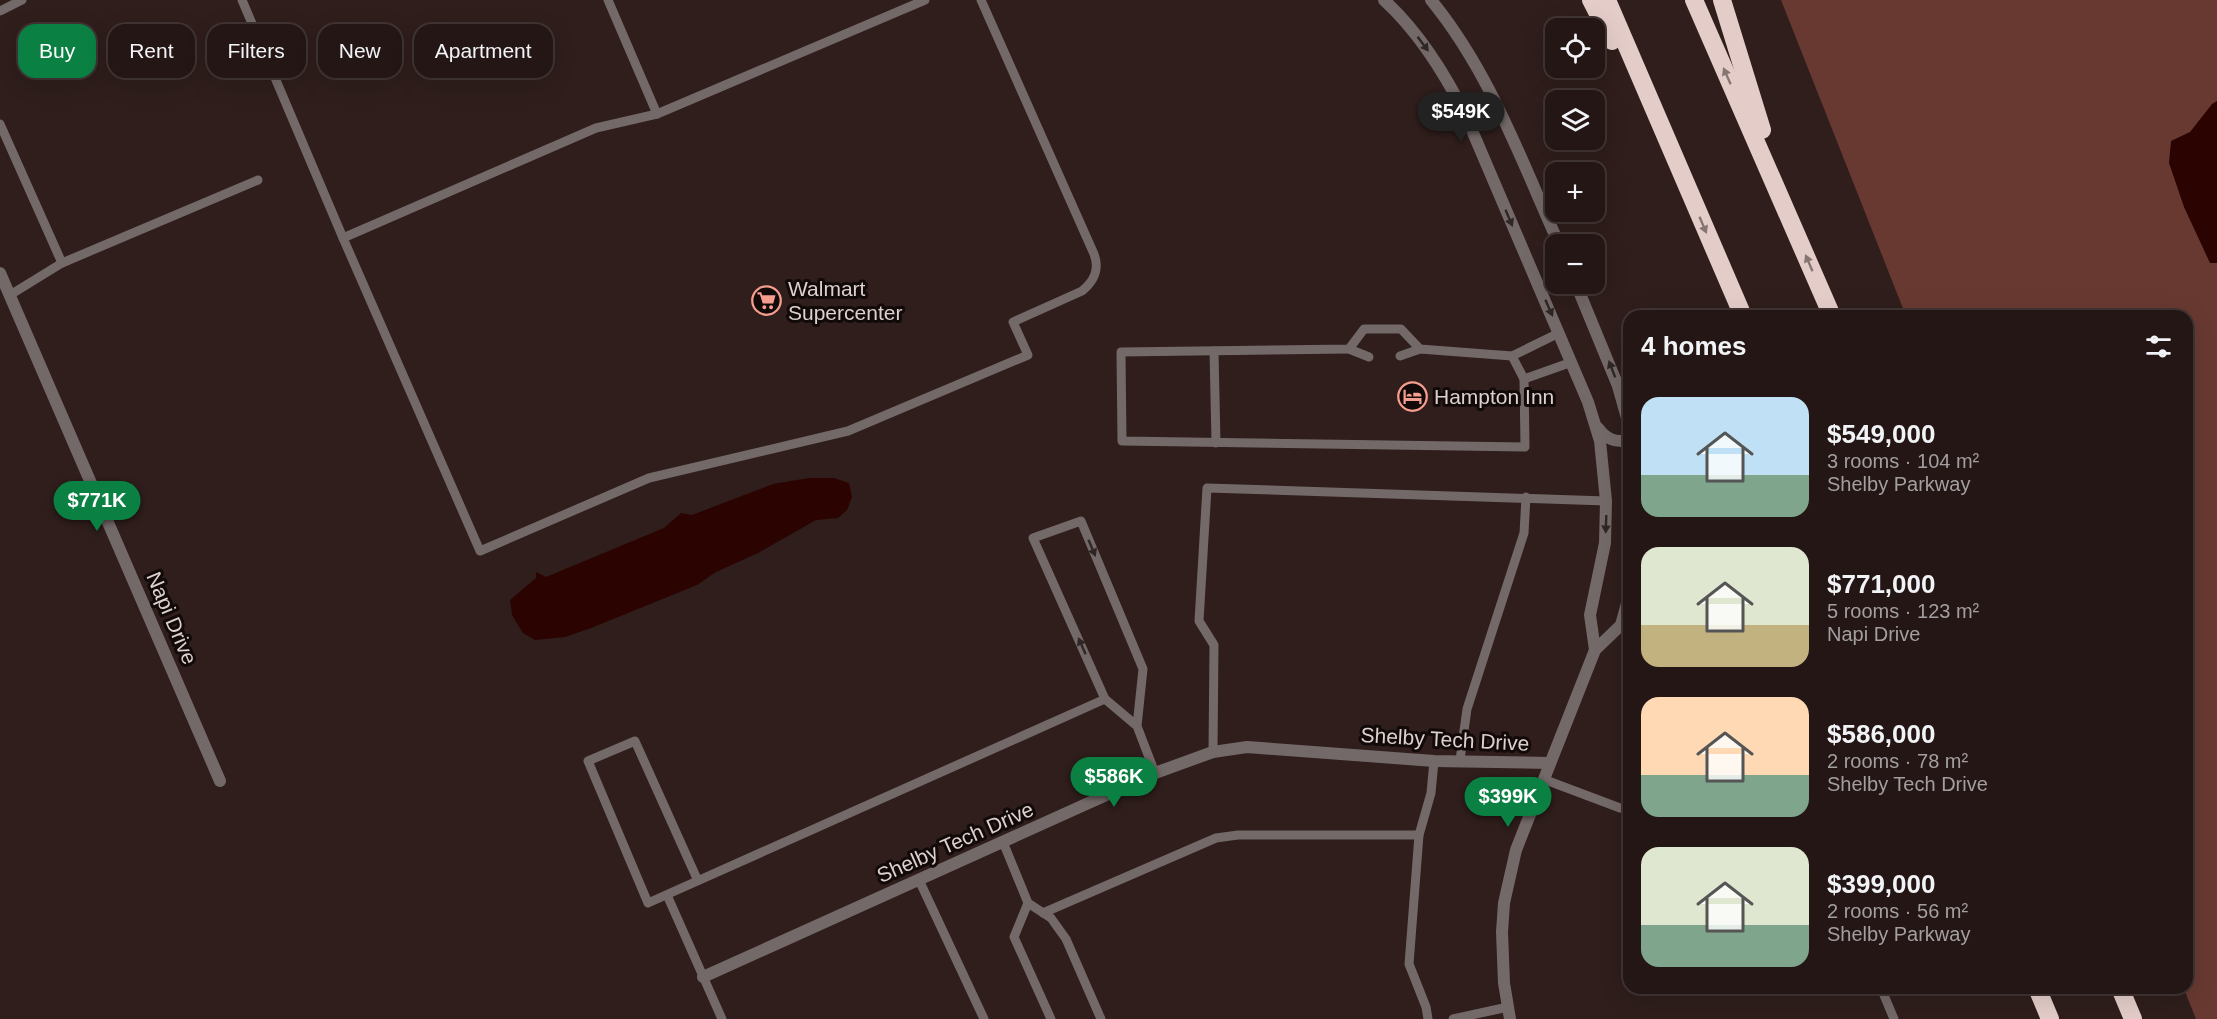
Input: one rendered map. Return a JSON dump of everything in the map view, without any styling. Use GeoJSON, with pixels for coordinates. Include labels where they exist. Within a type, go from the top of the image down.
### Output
{"type":"FeatureCollection","features":[{"type":"Feature","properties":{"kind":"highway"},"geometry":{"type":"LineString","coordinates":[[1591,0],[1680,172]]}},
{"type":"Feature","properties":{"kind":"highway"},"geometry":{"type":"LineString","coordinates":[[1607,0],[1740,310]]}},
{"type":"Feature","properties":{"kind":"highway"},"geometry":{"type":"LineString","coordinates":[[1694,0],[1829,310]]}},
{"type":"Feature","properties":{"kind":"highway"},"geometry":{"type":"LineString","coordinates":[[1722,0],[1785,206]]}},
{"type":"Feature","properties":{"kind":"highway"},"geometry":{"type":"LineString","coordinates":[[2040,994],[2050,1019]]}},
{"type":"Feature","properties":{"kind":"highway"},"geometry":{"type":"LineString","coordinates":[[2123,994],[2133,1019]]}},
{"type":"Feature","properties":{"kind":"street"},"geometry":{"type":"LineString","coordinates":[[1384,0],[1412,29],[1450,85],[1560,333],[1595,424],[1602,457],[1606,501],[1605,543],[1590,615],[1595,650]]}},
{"type":"Feature","properties":{"kind":"street"},"geometry":{"type":"LineString","coordinates":[[1431,0],[1477,65],[1555,234]]}},
{"type":"Feature","properties":{"kind":"street","name":"Napi Drive"},"geometry":{"type":"LineString","coordinates":[[0,273],[220,781]]}},
{"type":"Feature","properties":{"kind":"street"},"geometry":{"type":"LineString","coordinates":[[1580,294],[1623,404]]}},
{"type":"Feature","properties":{"kind":"street"},"geometry":{"type":"LineString","coordinates":[[1595,424],[1606,437],[1613,441],[1623,440]]}},
{"type":"Feature","properties":{"kind":"street"},"geometry":{"type":"LineString","coordinates":[[1509,1013],[1503,958],[1504,903],[1516,850],[1595,650],[1621,625],[1623,618]]}},
{"type":"Feature","properties":{"kind":"street","name":"Shelby Tech Drive"},"geometry":{"type":"LineString","coordinates":[[703,977],[1155,773],[1213,752],[1247,747],[1434,760],[1550,763]]}},
{"type":"Feature","properties":{"kind":"lane"},"geometry":{"type":"LineString","coordinates":[[0,12],[22,0]]}},
{"type":"Feature","properties":{"kind":"lane"},"geometry":{"type":"LineString","coordinates":[[242,0],[480,551],[649,478],[848,432],[1028,355],[1013,322],[1082,291],[1091,283],[1096,273],[1097,262],[981,0]]}},
{"type":"Feature","properties":{"kind":"lane"},"geometry":{"type":"LineString","coordinates":[[608,0],[657,114]]}},
{"type":"Feature","properties":{"kind":"lane"},"geometry":{"type":"LineString","coordinates":[[343,238],[596,128],[657,114],[925,0]]}},
{"type":"Feature","properties":{"kind":"lane"},"geometry":{"type":"LineString","coordinates":[[0,124],[62,263]]}},
{"type":"Feature","properties":{"kind":"lane"},"geometry":{"type":"LineString","coordinates":[[10,295],[62,263],[258,180]]}},
{"type":"Feature","properties":{"kind":"lane"},"geometry":{"type":"LineString","coordinates":[[1349,349],[1364,329],[1401,329],[1420,349]]}},
{"type":"Feature","properties":{"kind":"lane"},"geometry":{"type":"LineString","coordinates":[[1400,356],[1420,349],[1512,356],[1560,333]]}},
{"type":"Feature","properties":{"kind":"lane"},"geometry":{"type":"LineString","coordinates":[[1369,357],[1349,349],[1121,352],[1122,441],[1525,447],[1524,379],[1512,356]]}},
{"type":"Feature","properties":{"kind":"lane"},"geometry":{"type":"LineString","coordinates":[[1215,351],[1216,442]]}},
{"type":"Feature","properties":{"kind":"lane"},"geometry":{"type":"LineString","coordinates":[[1524,379],[1572,362]]}},
{"type":"Feature","properties":{"kind":"lane"},"geometry":{"type":"LineString","coordinates":[[1213,752],[1214,645],[1199,621],[1207,488],[1606,501]]}},
{"type":"Feature","properties":{"kind":"lane"},"geometry":{"type":"LineString","coordinates":[[1460,760],[1467,709],[1524,533],[1526,497]]}},
{"type":"Feature","properties":{"kind":"lane"},"geometry":{"type":"LineString","coordinates":[[1137,726],[1106,699],[1033,538],[1081,521],[1143,669],[1137,726],[1155,773]]}},
{"type":"Feature","properties":{"kind":"lane"},"geometry":{"type":"LineString","coordinates":[[698,881],[635,741],[588,761],[648,903],[667,895],[1106,699]]}},
{"type":"Feature","properties":{"kind":"lane"},"geometry":{"type":"LineString","coordinates":[[1428,1019],[1426,1007],[1409,964],[1419,835],[1431,793],[1434,760]]}},
{"type":"Feature","properties":{"kind":"lane"},"geometry":{"type":"LineString","coordinates":[[1543,779],[1623,808]]}},
{"type":"Feature","properties":{"kind":"lane"},"geometry":{"type":"LineString","coordinates":[[1043,914],[1216,838],[1238,834],[1419,835]]}},
{"type":"Feature","properties":{"kind":"lane"},"geometry":{"type":"LineString","coordinates":[[1003,842],[1028,903],[1051,918],[1066,939],[1101,1019]]}},
{"type":"Feature","properties":{"kind":"lane"},"geometry":{"type":"LineString","coordinates":[[919,880],[984,1019]]}},
{"type":"Feature","properties":{"kind":"lane"},"geometry":{"type":"LineString","coordinates":[[667,895],[722,1019]]}},
{"type":"Feature","properties":{"kind":"lane"},"geometry":{"type":"LineString","coordinates":[[1028,903],[1014,937],[1051,1019]]}},
{"type":"Feature","properties":{"kind":"lane"},"geometry":{"type":"LineString","coordinates":[[1884,994],[1894,1019]]}},
{"type":"Feature","properties":{"kind":"lane"},"geometry":{"type":"LineString","coordinates":[[1453,1019],[1509,1013]]}},
{"type":"Feature","properties":{"kind":"shaded area"},"geometry":{"type":"Polygon","coordinates":[[[1781,0],[2217,0],[2217,1019],[2196,1019],[2186,994],[2193,994],[2193,310],[1904,310],[1781,0]]]}},
{"type":"Feature","properties":{"kind":"shaded area"},"geometry":{"type":"Polygon","coordinates":[[[2217,101],[2217,263],[2210,263],[2184,207],[2169,163],[2171,141],[2190,132],[2212,104],[2217,101]]]}},
{"type":"Feature","properties":{"kind":"shaded area"},"geometry":{"type":"Polygon","coordinates":[[[809,478],[834,478],[849,483],[852,497],[847,510],[838,518],[816,520],[758,553],[716,572],[697,585],[565,637],[535,640],[523,633],[512,615],[510,600],[536,578],[536,572],[546,577],[664,528],[681,513],[692,515],[773,484],[809,478]]]}},
{"type":"Feature","properties":{"kind":"place","name":"Walmart Supercenter"},"geometry":{"type":"Point","coordinates":[767,300]}},
{"type":"Feature","properties":{"kind":"place","name":"Hampton Inn"},"geometry":{"type":"Point","coordinates":[1413,396]}}]}
